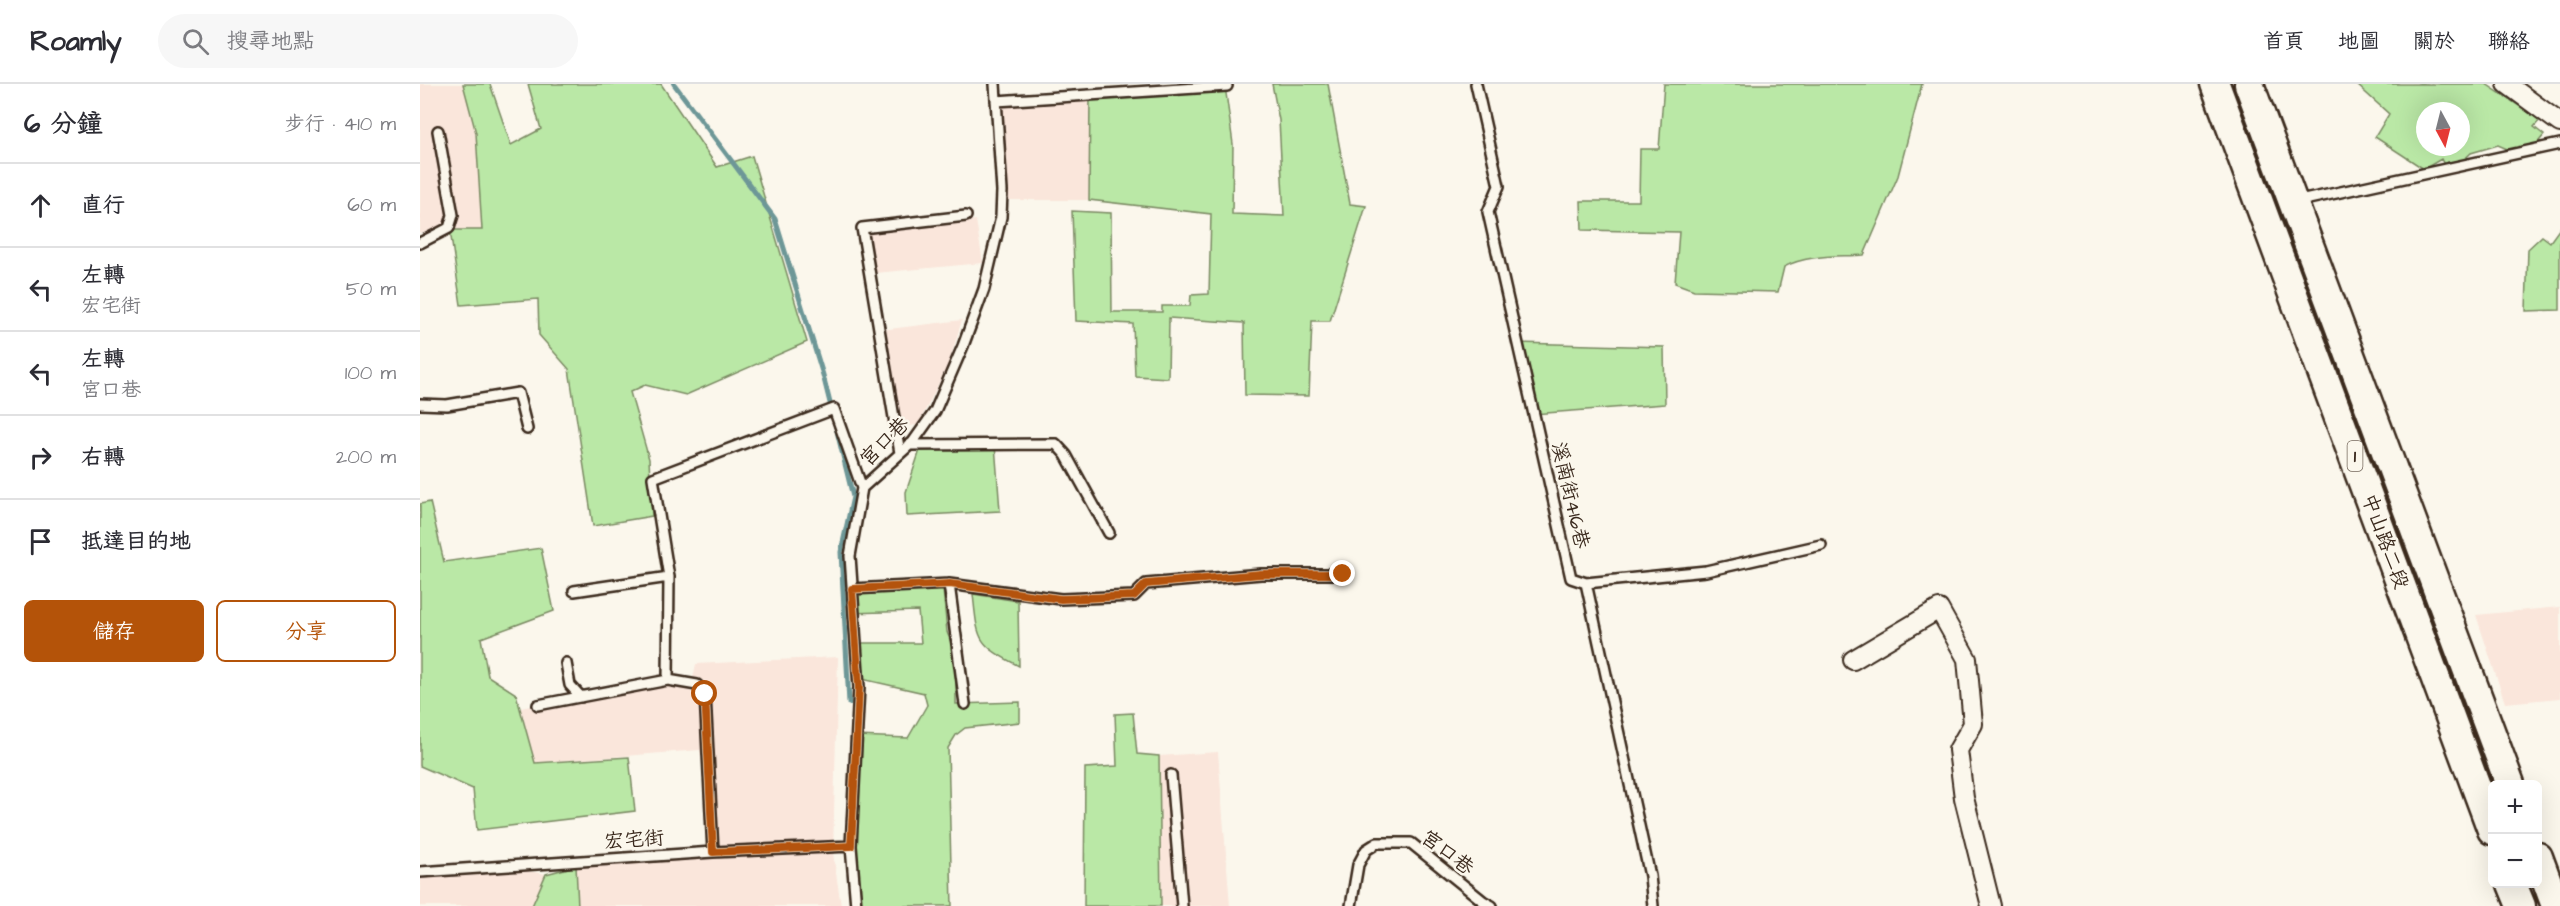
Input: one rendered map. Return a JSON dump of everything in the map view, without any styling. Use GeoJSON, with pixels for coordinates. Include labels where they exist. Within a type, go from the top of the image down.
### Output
{"type":"FeatureCollection","features":[{"type":"Feature","properties":{"kind":"main road","name":"中山路二段"},"geometry":{"type":"LineString","coordinates":[[2215,84],[2488,817]]}},
{"type":"Feature","properties":{"kind":"main road","name":"中山路二段"},"geometry":{"type":"LineString","coordinates":[[2248,84],[2509,780]]}},
{"type":"Feature","properties":{"kind":"main road"},"geometry":{"type":"LineString","coordinates":[[2542,868],[2556,906]]}},
{"type":"Feature","properties":{"kind":"main road"},"geometry":{"type":"LineString","coordinates":[[2514,888],[2521,906]]}},
{"type":"Feature","properties":{"kind":"street"},"geometry":{"type":"LineString","coordinates":[[2507,84],[2560,123]]}},
{"type":"Feature","properties":{"kind":"street"},"geometry":{"type":"LineString","coordinates":[[1853,660],[1939,609],[1967,659],[1973,724],[1958,750],[1964,798],[1991,906]]}},
{"type":"Feature","properties":{"kind":"lane","name":"宮口巷"},"geometry":{"type":"LineString","coordinates":[[856,906],[851,846],[859,687],[850,556],[862,488],[909,446],[935,411],[984,289],[1001,218],[1002,192],[995,84]]}},
{"type":"Feature","properties":{"kind":"lane","name":"溪南街416巷"},"geometry":{"type":"LineString","coordinates":[[1476,84],[1498,186],[1488,212],[1571,578],[1586,583]]}},
{"type":"Feature","properties":{"kind":"lane"},"geometry":{"type":"LineString","coordinates":[[996,101],[1227,86]]}},
{"type":"Feature","properties":{"kind":"lane"},"geometry":{"type":"LineString","coordinates":[[420,243],[449,228],[453,215],[438,131]]}},
{"type":"Feature","properties":{"kind":"lane"},"geometry":{"type":"LineString","coordinates":[[2293,202],[2560,144]]}},
{"type":"Feature","properties":{"kind":"lane"},"geometry":{"type":"LineString","coordinates":[[900,453],[862,228],[966,216]]}},
{"type":"Feature","properties":{"kind":"lane"},"geometry":{"type":"LineString","coordinates":[[420,404],[447,405],[518,393],[527,429]]}},
{"type":"Feature","properties":{"kind":"lane"},"geometry":{"type":"LineString","coordinates":[[668,680],[669,577],[653,477],[834,408],[862,488]]}},
{"type":"Feature","properties":{"kind":"lane"},"geometry":{"type":"LineString","coordinates":[[909,446],[1056,444],[1066,455],[1109,533]]}},
{"type":"Feature","properties":{"kind":"lane"},"geometry":{"type":"LineString","coordinates":[[1653,906],[1650,876],[1586,583],[1706,571],[1821,545]]}},
{"type":"Feature","properties":{"kind":"lane"},"geometry":{"type":"LineString","coordinates":[[852,589],[950,584],[1061,599],[1134,596],[1146,584],[1261,574],[1343,574]]}},
{"type":"Feature","properties":{"kind":"lane"},"geometry":{"type":"LineString","coordinates":[[574,591],[669,577]]}},
{"type":"Feature","properties":{"kind":"lane"},"geometry":{"type":"LineString","coordinates":[[950,584],[965,704]]}},
{"type":"Feature","properties":{"kind":"lane"},"geometry":{"type":"LineString","coordinates":[[566,663],[570,685],[581,697]]}},
{"type":"Feature","properties":{"kind":"lane"},"geometry":{"type":"LineString","coordinates":[[538,705],[668,680],[697,684],[705,694],[713,852]]}},
{"type":"Feature","properties":{"kind":"lane"},"geometry":{"type":"LineString","coordinates":[[1171,775],[1182,906]]}},
{"type":"Feature","properties":{"kind":"lane","name":"宮口巷"},"geometry":{"type":"LineString","coordinates":[[1351,906],[1358,865],[1366,850],[1377,843],[1411,843],[1492,906]]}},
{"type":"Feature","properties":{"kind":"lane","name":"宏宅街"},"geometry":{"type":"LineString","coordinates":[[420,872],[713,852],[851,846]]}},
{"type":"Feature","properties":{"kind":"shaded area"},"geometry":{"type":"Polygon","coordinates":[[[420,84],[463,84],[476,133],[482,230],[420,233],[420,84]]]}},
{"type":"Feature","properties":{"kind":"shaded area"},"geometry":{"type":"Polygon","coordinates":[[[1090,95],[1089,200],[1004,200],[992,105],[1090,95]]]}},
{"type":"Feature","properties":{"kind":"shaded area"},"geometry":{"type":"Polygon","coordinates":[[[976,220],[983,263],[864,274],[860,245],[867,231],[976,220]]]}},
{"type":"Feature","properties":{"kind":"shaded area"},"geometry":{"type":"Polygon","coordinates":[[[962,320],[949,363],[918,425],[888,428],[873,331],[962,320]]]}},
{"type":"Feature","properties":{"kind":"shaded area"},"geometry":{"type":"Polygon","coordinates":[[[2560,607],[2560,698],[2505,703],[2476,615],[2560,607]]]}},
{"type":"Feature","properties":{"kind":"shaded area"},"geometry":{"type":"Polygon","coordinates":[[[838,657],[833,853],[841,906],[578,906],[576,866],[712,850],[700,750],[535,763],[520,708],[693,678],[696,664],[838,657]]]}},
{"type":"Feature","properties":{"kind":"shaded area"},"geometry":{"type":"Polygon","coordinates":[[[1218,752],[1230,906],[1161,906],[1159,756],[1218,752]]]}},
{"type":"Feature","properties":{"kind":"shaded area"},"geometry":{"type":"Polygon","coordinates":[[[510,868],[546,874],[532,906],[420,906],[420,872],[510,868]]]}},
{"type":"Feature","properties":{"kind":"green space"},"geometry":{"type":"Polygon","coordinates":[[[463,84],[490,84],[511,145],[541,129],[528,84],[661,84],[717,167],[752,156],[807,342],[686,395],[645,385],[630,392],[649,459],[652,516],[593,526],[569,369],[539,335],[538,299],[461,305],[450,230],[482,230],[476,133],[463,84]]]}},
{"type":"Feature","properties":{"kind":"green space"},"geometry":{"type":"Polygon","coordinates":[[[1272,84],[1328,84],[1350,204],[1366,206],[1330,321],[1312,321],[1309,396],[1245,395],[1244,323],[1169,318],[1168,378],[1135,376],[1133,324],[1076,321],[1072,211],[1111,213],[1112,312],[1162,312],[1162,306],[1190,306],[1191,295],[1209,294],[1211,214],[1089,200],[1090,95],[1225,86],[1233,144],[1232,214],[1284,216],[1279,120],[1272,84]]]}},
{"type":"Feature","properties":{"kind":"green space"},"geometry":{"type":"Polygon","coordinates":[[[1664,84],[1922,84],[1898,176],[1864,255],[1823,257],[1793,263],[1784,267],[1778,292],[1694,290],[1675,283],[1679,232],[1582,230],[1581,201],[1639,201],[1640,149],[1659,149],[1664,84]]]}},
{"type":"Feature","properties":{"kind":"green space"},"geometry":{"type":"Polygon","coordinates":[[[2356,84],[2486,84],[2540,120],[2534,127],[2544,135],[2526,157],[2498,145],[2470,154],[2470,102],[2416,102],[2416,156],[2468,156],[2449,174],[2441,159],[2424,169],[2375,137],[2389,114],[2356,84]]]}},
{"type":"Feature","properties":{"kind":"green space"},"geometry":{"type":"Polygon","coordinates":[[[2560,228],[2560,310],[2526,311],[2528,249],[2542,236],[2550,242],[2560,228]]]}},
{"type":"Feature","properties":{"kind":"green space"},"geometry":{"type":"Polygon","coordinates":[[[1518,343],[1664,347],[1665,404],[1533,414],[1518,343]]]}},
{"type":"Feature","properties":{"kind":"green space"},"geometry":{"type":"Polygon","coordinates":[[[922,444],[995,445],[1000,511],[907,516],[906,492],[922,444]]]}},
{"type":"Feature","properties":{"kind":"green space"},"geometry":{"type":"Polygon","coordinates":[[[430,502],[444,562],[541,548],[554,611],[481,638],[488,676],[516,694],[535,763],[629,757],[635,811],[477,830],[473,789],[420,766],[420,504],[430,502]]]}},
{"type":"Feature","properties":{"kind":"green space"},"geometry":{"type":"Polygon","coordinates":[[[907,584],[943,589],[947,632],[956,655],[956,704],[1020,702],[1020,722],[965,728],[956,735],[948,748],[952,906],[856,906],[856,736],[908,738],[927,705],[924,693],[853,677],[851,643],[921,643],[918,611],[850,613],[854,591],[907,584]]]}},
{"type":"Feature","properties":{"kind":"green space"},"geometry":{"type":"Polygon","coordinates":[[[973,594],[1018,601],[1019,666],[994,652],[982,639],[976,622],[973,594]]]}},
{"type":"Feature","properties":{"kind":"green space"},"geometry":{"type":"Polygon","coordinates":[[[1133,713],[1137,754],[1159,756],[1161,906],[1084,906],[1085,768],[1117,766],[1115,714],[1133,713]]]}},
{"type":"Feature","properties":{"kind":"green space"},"geometry":{"type":"Polygon","coordinates":[[[576,866],[578,906],[532,906],[546,874],[576,866]]]}},
{"type":"Feature","properties":{"kind":"waterway"},"geometry":{"type":"LineString","coordinates":[[674,84],[775,219],[832,411]]}},
{"type":"Feature","properties":{"kind":"waterway"},"geometry":{"type":"LineString","coordinates":[[835,423],[853,497],[841,552],[849,703]]}},
{"type":"Feature","properties":{"kind":"route"},"geometry":{"type":"LineString","coordinates":[[705,694],[713,852],[851,846],[854,823],[859,687],[852,589],[950,584],[1061,599],[1134,596],[1146,584],[1261,574],[1343,574]]}}]}
